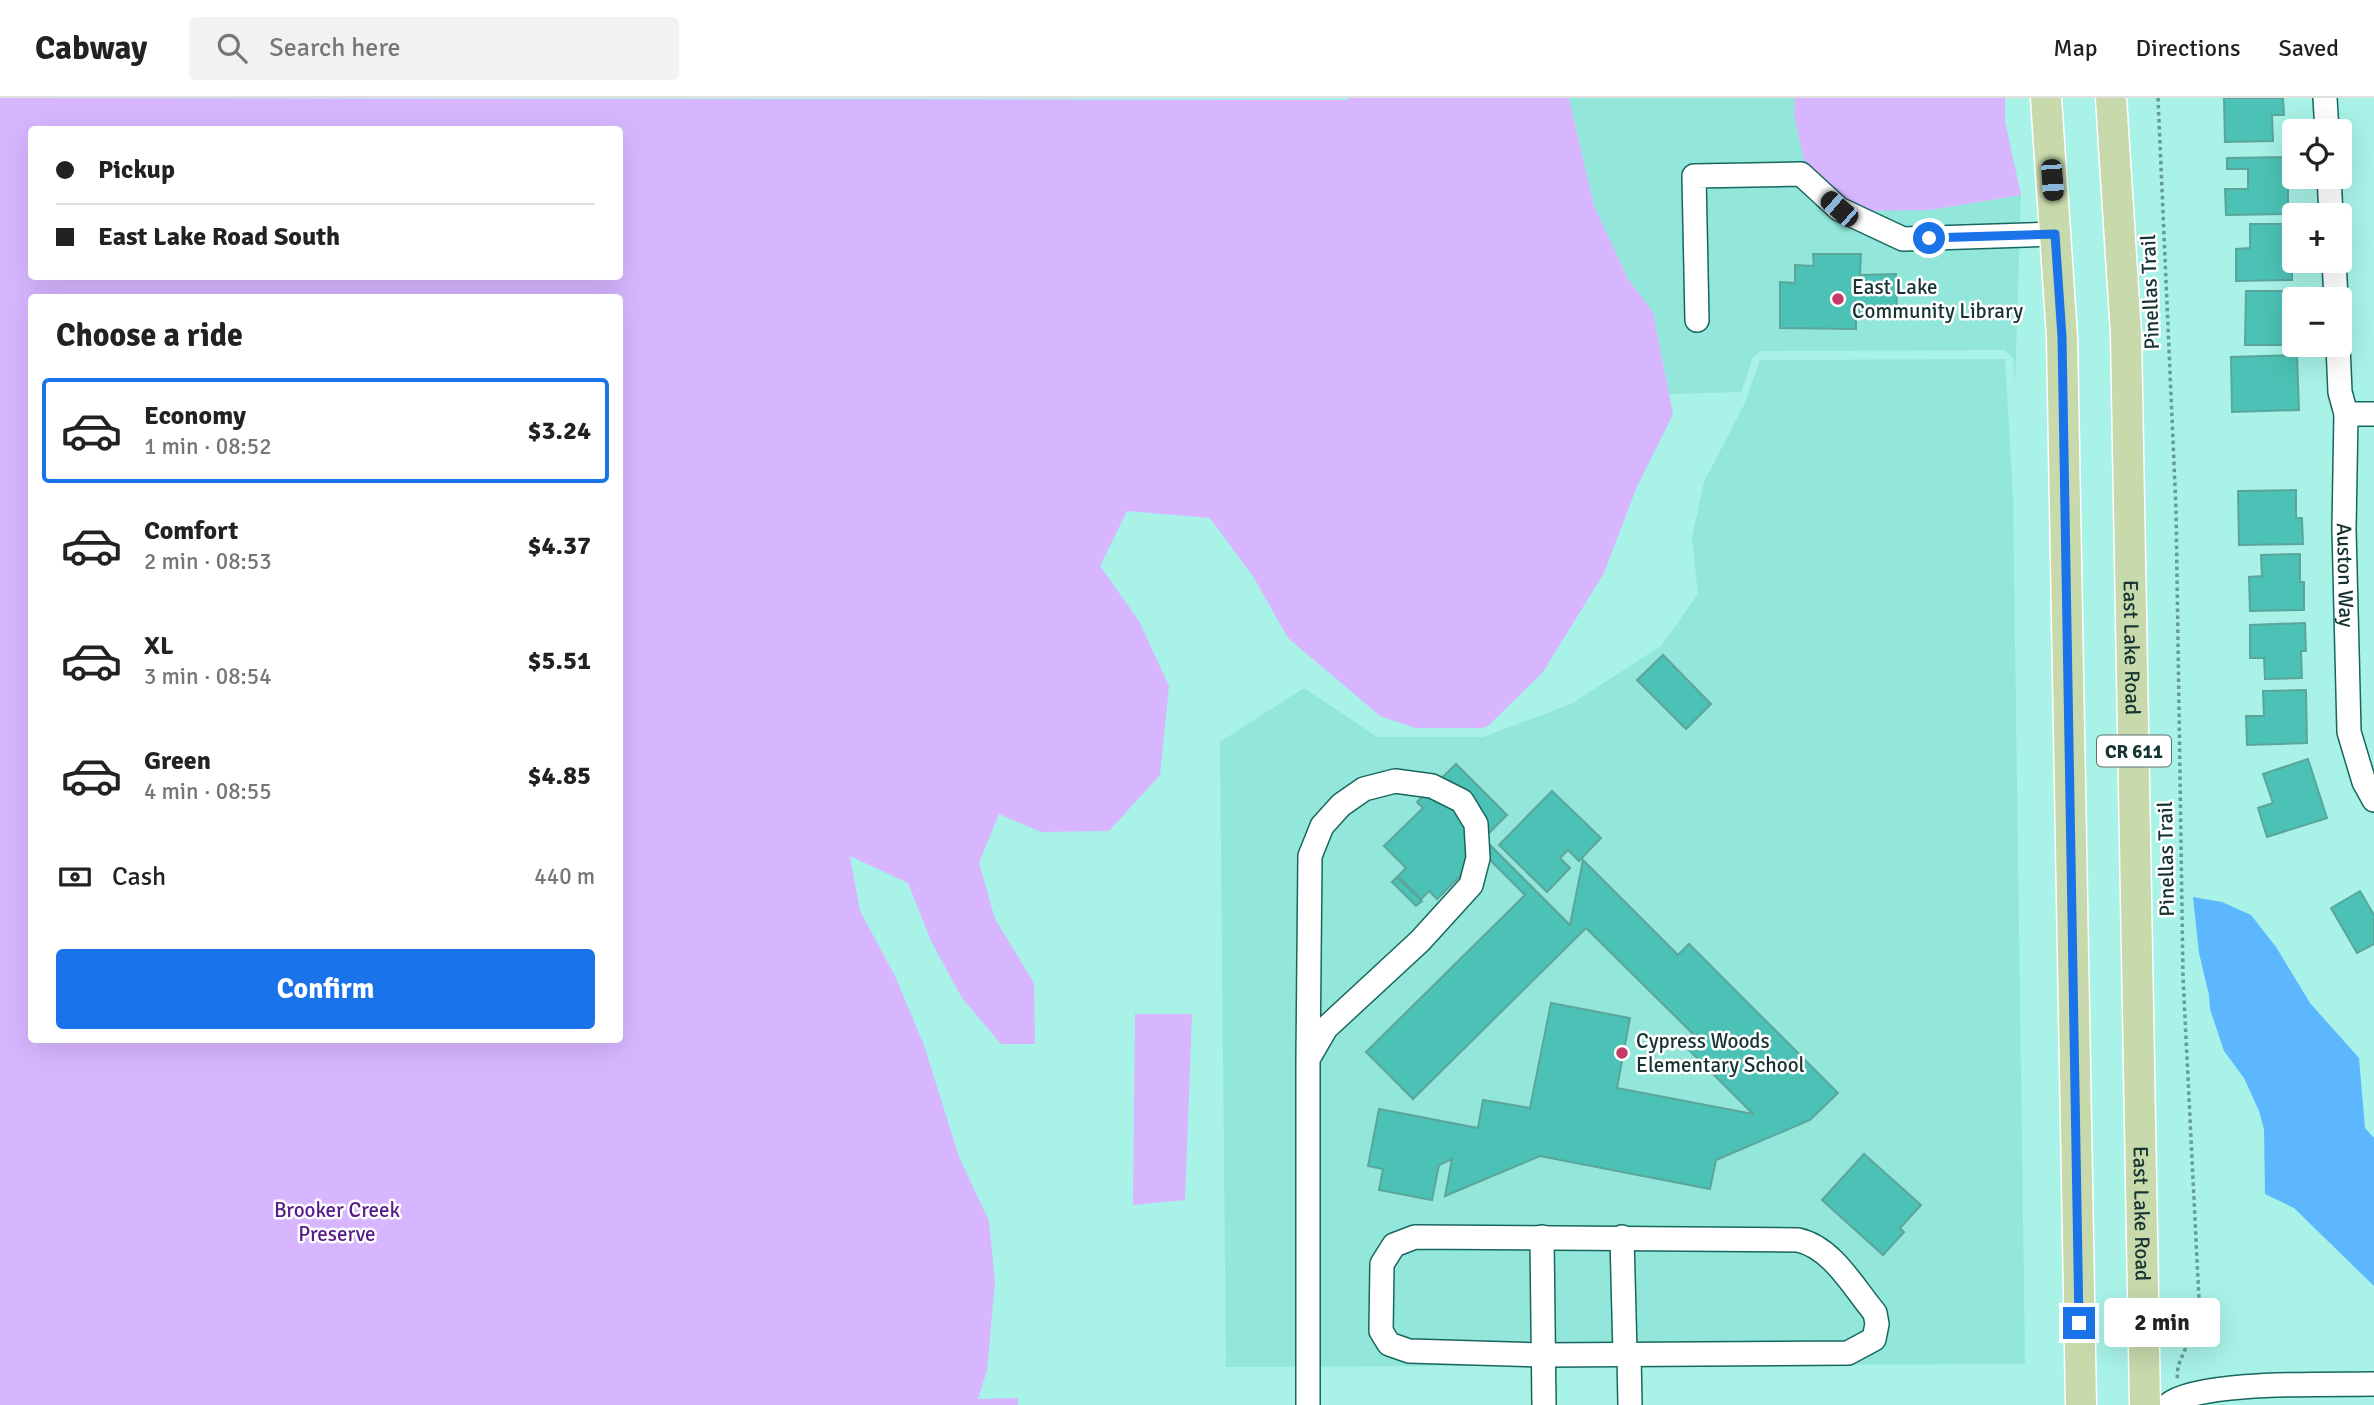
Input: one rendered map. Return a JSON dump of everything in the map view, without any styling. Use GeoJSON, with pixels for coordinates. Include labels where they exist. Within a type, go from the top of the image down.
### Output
{"type":"FeatureCollection","features":[{"type":"Feature","properties":{"kind":"main road","name":"CR 611"},"geometry":{"type":"LineString","coordinates":[[2046,98],[2063,351],[2081,1405]]}},
{"type":"Feature","properties":{"kind":"main road","name":"East Lake Road"},"geometry":{"type":"LineString","coordinates":[[2111,98],[2126,334],[2145,1405]]}},
{"type":"Feature","properties":{"kind":"street"},"geometry":{"type":"LineString","coordinates":[[2325,98],[2326,119]]}},
{"type":"Feature","properties":{"kind":"street"},"geometry":{"type":"LineString","coordinates":[[1697,320],[1694,176],[1801,174],[1839,209],[1903,239],[2055,234]]}},
{"type":"Feature","properties":{"kind":"street","name":"Auston Way"},"geometry":{"type":"LineString","coordinates":[[2339,357],[2340,392],[2346,414],[2344,529],[2349,732],[2364,782],[2374,800]]}},
{"type":"Feature","properties":{"kind":"street"},"geometry":{"type":"LineString","coordinates":[[2346,414],[2374,414]]}},
{"type":"Feature","properties":{"kind":"street"},"geometry":{"type":"LineString","coordinates":[[1308,1059],[1326,1028],[1420,941],[1471,885],[1478,858],[1476,824],[1462,801],[1432,786],[1395,781],[1364,789],[1340,805],[1322,826],[1310,856],[1308,1059],[1308,1405]]}},
{"type":"Feature","properties":{"kind":"street"},"geometry":{"type":"LineString","coordinates":[[1415,1237],[1622,1237],[1790,1238],[1812,1243],[1829,1256],[1875,1314],[1877,1324],[1874,1339],[1848,1353],[1409,1352],[1389,1344],[1381,1331],[1382,1264],[1394,1245],[1415,1237]]}},
{"type":"Feature","properties":{"kind":"street"},"geometry":{"type":"LineString","coordinates":[[1542,1237],[1544,1405]]}},
{"type":"Feature","properties":{"kind":"street"},"geometry":{"type":"LineString","coordinates":[[1622,1237],[1630,1405]]}},
{"type":"Feature","properties":{"kind":"street"},"geometry":{"type":"LineString","coordinates":[[2171,1402],[2218,1388],[2374,1384]]}},
{"type":"Feature","properties":{"kind":"path","name":"Pinellas Trail"},"geometry":{"type":"LineString","coordinates":[[2158,98],[2176,509],[2183,977],[2199,1300],[2192,1333],[2178,1367],[2171,1402]]}},
{"type":"Feature","properties":{"kind":"shaded area"},"geometry":{"type":"Polygon","coordinates":[[[1569,98],[1795,98],[1794,114],[1930,210],[2021,195],[2015,383],[2013,358],[2005,350],[1761,351],[1753,357],[1741,392],[1669,394],[1653,312],[1628,279],[1594,206],[1569,98]]]}},
{"type":"Feature","properties":{"kind":"shaded area","name":"Cypress Woods Elementary School"},"geometry":{"type":"Polygon","coordinates":[[[2005,359],[2013,498],[2025,1364],[1226,1367],[1220,742],[1304,688],[1377,737],[1483,737],[1571,704],[1661,646],[1698,594],[1692,538],[1704,482],[1744,405],[1760,360],[2005,359]]]}},
{"type":"Feature","properties":{"kind":"green space","name":"Brooker Creek Preserve"},"geometry":{"type":"Polygon","coordinates":[[[0,98],[1569,98],[1594,206],[1628,279],[1653,312],[1673,414],[1636,489],[1604,573],[1543,672],[1488,726],[1482,728],[1415,728],[1380,716],[1288,638],[1254,578],[1210,518],[1127,511],[1100,566],[1139,621],[1169,686],[1160,775],[1109,831],[1041,832],[999,814],[979,863],[995,919],[1034,983],[1035,1044],[1001,1044],[962,998],[932,943],[908,883],[850,856],[860,911],[895,976],[924,1045],[959,1157],[989,1221],[995,1282],[987,1370],[978,1399],[1018,1398],[1018,1405],[0,1405],[0,98]]]}},
{"type":"Feature","properties":{"kind":"green space"},"geometry":{"type":"Polygon","coordinates":[[[1795,98],[2005,98],[2005,121],[2021,195],[1930,210],[1853,211],[1804,161],[1794,114],[1795,98]]]}},
{"type":"Feature","properties":{"kind":"green space"},"geometry":{"type":"Polygon","coordinates":[[[1135,1014],[1192,1014],[1185,1200],[1133,1205],[1135,1014]]]}},
{"type":"Feature","properties":{"kind":"water"},"geometry":{"type":"Polygon","coordinates":[[[2193,897],[2222,902],[2251,915],[2276,947],[2310,1003],[2359,1058],[2365,1128],[2374,1138],[2374,1286],[2294,1208],[2265,1194],[2264,1129],[2244,1078],[2224,1051],[2210,1009],[2199,953],[2193,897]]]}},
{"type":"Feature","properties":{"kind":"building"},"geometry":{"type":"Polygon","coordinates":[[[2224,98],[2283,98],[2284,115],[2272,115],[2273,141],[2225,142],[2224,98]]]}},
{"type":"Feature","properties":{"kind":"building"},"geometry":{"type":"Polygon","coordinates":[[[2282,157],[2282,189],[2288,189],[2288,203],[2282,203],[2282,214],[2226,215],[2225,189],[2248,189],[2248,169],[2227,169],[2227,158],[2282,157]]]}},
{"type":"Feature","properties":{"kind":"building"},"geometry":{"type":"Polygon","coordinates":[[[2250,224],[2282,224],[2282,273],[2292,273],[2292,280],[2236,281],[2236,249],[2250,248],[2250,224]]]}},
{"type":"Feature","properties":{"kind":"building","name":"East Lake Community Library"},"geometry":{"type":"Polygon","coordinates":[[[1813,254],[1861,254],[1860,275],[1896,274],[1897,316],[1856,317],[1856,329],[1780,328],[1780,282],[1795,283],[1795,265],[1814,266],[1813,254]]]}},
{"type":"Feature","properties":{"kind":"building"},"geometry":{"type":"Polygon","coordinates":[[[2246,291],[2282,291],[2282,345],[2245,345],[2246,291]]]}},
{"type":"Feature","properties":{"kind":"building"},"geometry":{"type":"Polygon","coordinates":[[[2231,357],[2297,357],[2299,410],[2232,412],[2231,357]]]}},
{"type":"Feature","properties":{"kind":"building"},"geometry":{"type":"Polygon","coordinates":[[[2296,490],[2296,518],[2302,518],[2303,544],[2239,545],[2238,491],[2296,490]]]}},
{"type":"Feature","properties":{"kind":"building"},"geometry":{"type":"Polygon","coordinates":[[[2300,554],[2304,610],[2250,611],[2249,577],[2262,576],[2261,555],[2300,554]]]}},
{"type":"Feature","properties":{"kind":"building"},"geometry":{"type":"Polygon","coordinates":[[[2305,623],[2306,651],[2301,651],[2302,678],[2265,679],[2264,658],[2250,658],[2250,625],[2305,623]]]}},
{"type":"Feature","properties":{"kind":"building"},"geometry":{"type":"Polygon","coordinates":[[[1663,655],[1711,704],[1686,729],[1637,680],[1663,655]]]}},
{"type":"Feature","properties":{"kind":"building"},"geometry":{"type":"Polygon","coordinates":[[[2306,690],[2307,743],[2247,745],[2246,716],[2264,716],[2263,691],[2306,690]]]}},
{"type":"Feature","properties":{"kind":"building"},"geometry":{"type":"Polygon","coordinates":[[[2308,759],[2327,818],[2267,837],[2258,808],[2273,803],[2263,774],[2308,759]]]}},
{"type":"Feature","properties":{"kind":"building"},"geometry":{"type":"Polygon","coordinates":[[[1456,764],[1507,815],[1470,852],[1477,859],[1437,899],[1429,891],[1421,899],[1398,876],[1406,868],[1384,846],[1423,808],[1417,802],[1456,764]]]}},
{"type":"Feature","properties":{"kind":"building"},"geometry":{"type":"Polygon","coordinates":[[[1552,791],[1601,838],[1579,861],[1568,850],[1560,858],[1570,868],[1547,892],[1499,845],[1552,791]]]}},
{"type":"Feature","properties":{"kind":"building"},"geometry":{"type":"Polygon","coordinates":[[[1484,839],[1570,925],[1583,860],[1678,955],[1689,944],[1838,1093],[1810,1120],[1716,1160],[1710,1189],[1540,1156],[1445,1196],[1452,1159],[1439,1165],[1432,1200],[1379,1190],[1383,1169],[1368,1166],[1379,1109],[1478,1128],[1483,1100],[1530,1108],[1551,1003],[1630,1018],[1617,1088],[1753,1114],[1683,1044],[1693,1034],[1586,928],[1413,1099],[1366,1052],[1525,895],[1476,846],[1484,839]]]}},
{"type":"Feature","properties":{"kind":"building"},"geometry":{"type":"Polygon","coordinates":[[[1397,877],[1422,901],[1416,906],[1392,882],[1397,877]]]}},
{"type":"Feature","properties":{"kind":"building"},"geometry":{"type":"Polygon","coordinates":[[[2360,891],[2374,915],[2374,944],[2357,953],[2331,908],[2360,891]]]}},
{"type":"Feature","properties":{"kind":"building"},"geometry":{"type":"Polygon","coordinates":[[[1864,1154],[1921,1205],[1900,1228],[1904,1232],[1883,1255],[1822,1200],[1864,1154]]]}},
{"type":"Feature","properties":{"kind":"place","name":"East Lake Community Library"},"geometry":{"type":"Point","coordinates":[1838,299]}},
{"type":"Feature","properties":{"kind":"place","name":"Cypress Woods Elementary School"},"geometry":{"type":"Point","coordinates":[1622,1053]}},
{"type":"Feature","properties":{"kind":"route"},"geometry":{"type":"LineString","coordinates":[[1929,238],[2055,234],[2062,337],[2079,1323]]}}]}
